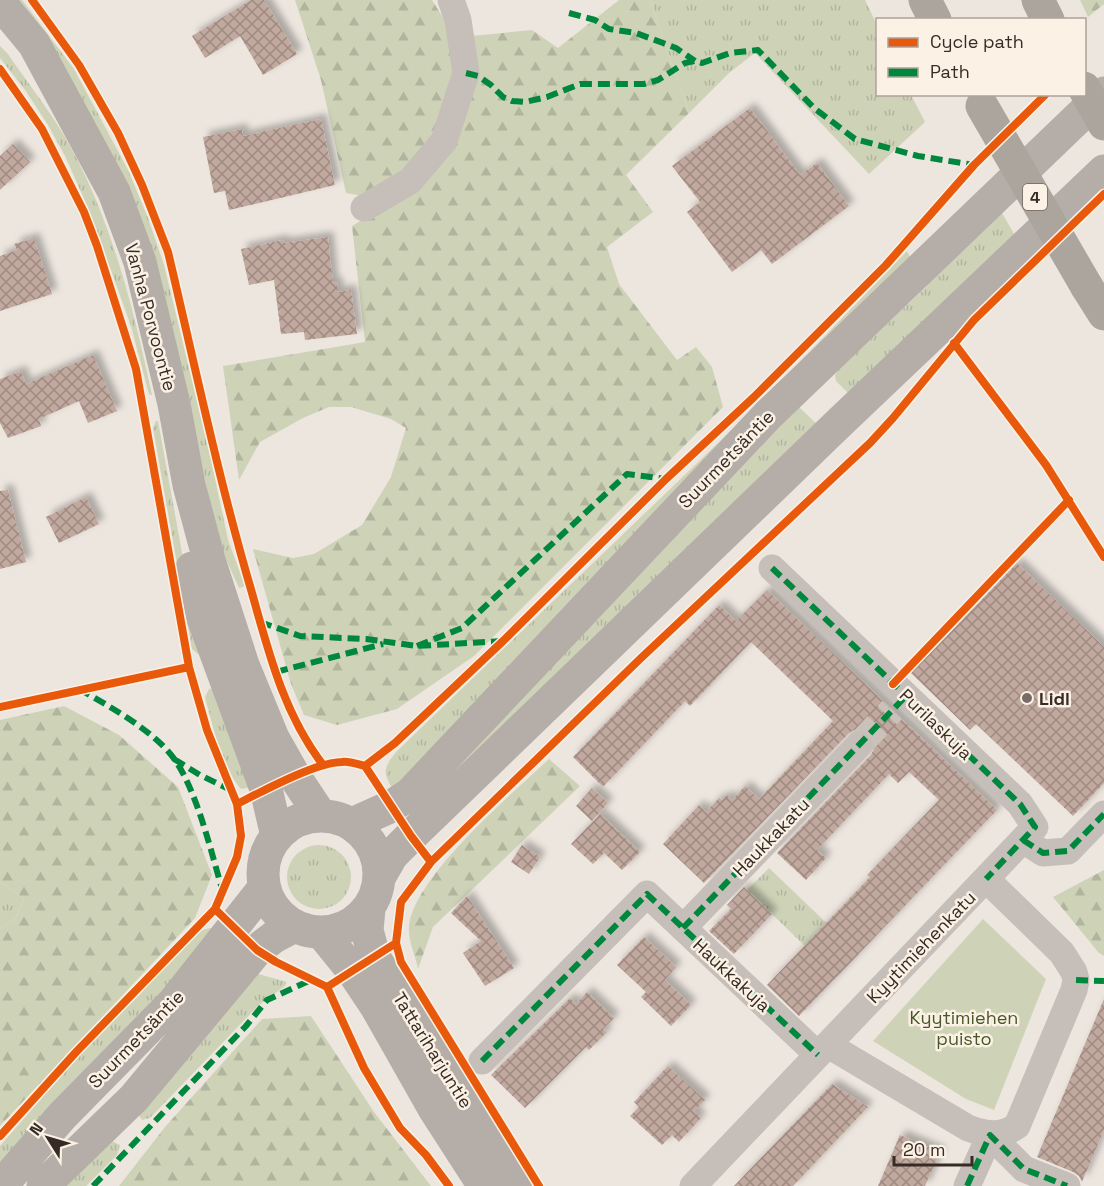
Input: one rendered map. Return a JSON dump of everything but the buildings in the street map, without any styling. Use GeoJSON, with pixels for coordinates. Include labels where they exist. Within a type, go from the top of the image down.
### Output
{"type":"FeatureCollection","features":[{"type":"Feature","properties":{"kind":"highway"},"geometry":{"type":"LineString","coordinates":[[925,0],[935,18]]}},
{"type":"Feature","properties":{"kind":"highway"},"geometry":{"type":"LineString","coordinates":[[1038,0],[1047,18]]}},
{"type":"Feature","properties":{"kind":"highway"},"geometry":{"type":"LineString","coordinates":[[1086,92],[1104,124]]}},
{"type":"Feature","properties":{"kind":"highway","name":"4"},"geometry":{"type":"LineString","coordinates":[[979,100],[1096,300]]}},
{"type":"Feature","properties":{"kind":"main road","name":"Vanha Porvoontie"},"geometry":{"type":"LineString","coordinates":[[0,3],[34,44],[114,192],[140,262],[174,404],[189,485],[209,560],[243,665],[273,738],[295,777],[336,820]]}},
{"type":"Feature","properties":{"kind":"main road","name":"Vanha Porvoontie"},"geometry":{"type":"LineString","coordinates":[[0,31],[60,93]]}},
{"type":"Feature","properties":{"kind":"main road","name":"Suurmetsäntie"},"geometry":{"type":"LineString","coordinates":[[336,820],[392,806],[410,794],[768,415],[1104,93]]}},
{"type":"Feature","properties":{"kind":"main road"},"geometry":{"type":"LineString","coordinates":[[380,876],[377,857],[369,841],[336,820],[300,820],[278,836],[267,853],[263,870],[264,888],[280,916],[308,929],[337,930],[354,923],[369,909],[377,892],[380,876],[392,855],[837,425],[1104,171]]}},
{"type":"Feature","properties":{"kind":"main road","name":"Vanha Porvoontie"},"geometry":{"type":"LineString","coordinates":[[189,485],[190,562],[202,618],[266,789],[278,836]]}},
{"type":"Feature","properties":{"kind":"main road","name":"Suurmetsäntie"},"geometry":{"type":"LineString","coordinates":[[1,1186],[62,1116],[174,1002],[264,888]]}},
{"type":"Feature","properties":{"kind":"main road","name":"Tattariharjuntie"},"geometry":{"type":"LineString","coordinates":[[369,909],[367,930],[374,957],[516,1186]]}},
{"type":"Feature","properties":{"kind":"main road","name":"Suurmetsäntie"},"geometry":{"type":"LineString","coordinates":[[43,1186],[134,1098],[257,950],[274,937],[308,929]]}},
{"type":"Feature","properties":{"kind":"main road","name":"Tattariharjuntie"},"geometry":{"type":"LineString","coordinates":[[308,929],[352,970],[376,1006],[435,1110],[484,1186]]}},
{"type":"Feature","properties":{"kind":"street"},"geometry":{"type":"LineString","coordinates":[[364,208],[410,181],[444,141],[466,73],[458,21],[451,0]]}},
{"type":"Feature","properties":{"kind":"street","name":"Purilaskuja"},"geometry":{"type":"LineString","coordinates":[[772,568],[899,703],[1020,804],[1035,827],[1023,840]]}},
{"type":"Feature","properties":{"kind":"street","name":"Haukkakatu"},"geometry":{"type":"LineString","coordinates":[[683,928],[859,745]]}},
{"type":"Feature","properties":{"kind":"street"},"geometry":{"type":"LineString","coordinates":[[986,879],[1023,840],[1043,853],[1068,851],[1104,814]]}},
{"type":"Feature","properties":{"kind":"street","name":"Kyytimiehenkatu"},"geometry":{"type":"LineString","coordinates":[[693,1186],[986,879],[1062,953],[1074,972],[1076,980],[1074,990],[1017,1126],[1005,1133],[990,1135]]}},
{"type":"Feature","properties":{"kind":"street","name":"Haukkakuja"},"geometry":{"type":"LineString","coordinates":[[482,1061],[647,894],[823,1050]]}},
{"type":"Feature","properties":{"kind":"street"},"geometry":{"type":"LineString","coordinates":[[823,1050],[953,1120],[975,1131],[990,1135],[1024,1169],[1067,1186]]}},
{"type":"Feature","properties":{"kind":"street"},"geometry":{"type":"LineString","coordinates":[[967,1186],[990,1135]]}},
{"type":"Feature","properties":{"kind":"green space"},"geometry":{"type":"Polygon","coordinates":[[[11,0],[22,0],[74,69],[128,170],[148,218],[164,265],[228,540],[245,586],[239,588],[220,546],[165,306],[11,0]]]}},
{"type":"Feature","properties":{"kind":"green space"},"geometry":{"type":"Polygon","coordinates":[[[295,0],[432,0],[447,24],[458,73],[438,138],[405,177],[368,197],[346,193],[321,80],[295,0]]]}},
{"type":"Feature","properties":{"kind":"green space"},"geometry":{"type":"Polygon","coordinates":[[[619,0],[650,0],[689,113],[626,175],[653,212],[607,247],[619,284],[677,360],[696,347],[712,367],[723,407],[474,656],[397,709],[337,725],[304,715],[291,684],[253,549],[293,558],[314,554],[362,525],[391,477],[406,428],[391,419],[351,407],[329,407],[303,418],[260,442],[239,480],[223,366],[365,342],[352,226],[416,187],[471,36],[532,30],[558,48],[619,0]]]}},
{"type":"Feature","properties":{"kind":"green space"},"geometry":{"type":"Polygon","coordinates":[[[650,0],[865,0],[876,23],[876,96],[912,96],[925,122],[869,174],[755,53],[729,73],[689,113],[650,0]]]}},
{"type":"Feature","properties":{"kind":"green space"},"geometry":{"type":"Polygon","coordinates":[[[1080,0],[1104,0],[1104,4],[1088,17],[1080,0]]]}},
{"type":"Feature","properties":{"kind":"green space"},"geometry":{"type":"Polygon","coordinates":[[[0,46],[45,105],[65,137],[95,199],[119,263],[152,395],[149,394],[131,326],[90,212],[65,156],[48,125],[0,58],[0,46]]]}},
{"type":"Feature","properties":{"kind":"green space"},"geometry":{"type":"Polygon","coordinates":[[[998,206],[1017,239],[853,398],[836,381],[835,375],[838,370],[925,288],[981,222],[998,206]]]}},
{"type":"Feature","properties":{"kind":"green space"},"geometry":{"type":"Polygon","coordinates":[[[907,251],[913,262],[786,376],[907,251]]]}},
{"type":"Feature","properties":{"kind":"green space"},"geometry":{"type":"Polygon","coordinates":[[[799,407],[822,429],[415,821],[408,810],[745,451],[799,407]]]}},
{"type":"Feature","properties":{"kind":"green space"},"geometry":{"type":"Polygon","coordinates":[[[744,418],[393,790],[387,779],[386,771],[396,752],[744,418]]]}},
{"type":"Feature","properties":{"kind":"green space"},"geometry":{"type":"Polygon","coordinates":[[[158,421],[200,651],[198,654],[192,649],[153,428],[158,421]]]}},
{"type":"Feature","properties":{"kind":"green space"},"geometry":{"type":"Polygon","coordinates":[[[214,688],[253,787],[241,789],[223,758],[205,697],[209,689],[214,688]]]}},
{"type":"Feature","properties":{"kind":"green space"},"geometry":{"type":"Polygon","coordinates":[[[64,706],[119,735],[178,787],[212,875],[195,918],[0,1126],[0,929],[15,919],[24,899],[0,881],[0,720],[64,706]]]}},
{"type":"Feature","properties":{"kind":"green space"},"geometry":{"type":"Polygon","coordinates":[[[549,759],[580,786],[433,927],[418,969],[409,928],[414,908],[427,886],[445,862],[489,814],[549,759]]]}},
{"type":"Feature","properties":{"kind":"green space"},"geometry":{"type":"Polygon","coordinates":[[[319,845],[337,850],[342,854],[346,859],[351,877],[346,895],[342,900],[337,904],[319,909],[301,904],[296,900],[292,895],[287,877],[292,859],[296,854],[301,850],[319,845]]]}},
{"type":"Feature","properties":{"kind":"green space"},"geometry":{"type":"Polygon","coordinates":[[[769,868],[859,954],[837,977],[747,890],[769,868]]]}},
{"type":"Feature","properties":{"kind":"green space"},"geometry":{"type":"Polygon","coordinates":[[[1104,870],[1104,956],[1099,953],[1053,897],[1104,870]]]}},
{"type":"Feature","properties":{"kind":"green space"},"geometry":{"type":"Polygon","coordinates":[[[0,881],[24,899],[15,919],[0,929],[0,881]]]}},
{"type":"Feature","properties":{"kind":"green space","name":"Kyytimiehen puisto"},"geometry":{"type":"Polygon","coordinates":[[[983,919],[1046,979],[994,1110],[966,1099],[873,1041],[983,919]]]}},
{"type":"Feature","properties":{"kind":"green space"},"geometry":{"type":"Polygon","coordinates":[[[210,928],[218,932],[0,1175],[0,1146],[83,1051],[199,931],[210,928]]]}},
{"type":"Feature","properties":{"kind":"green space"},"geometry":{"type":"Polygon","coordinates":[[[251,972],[287,982],[285,986],[259,1005],[150,1118],[142,1120],[137,1112],[251,972]]]}},
{"type":"Feature","properties":{"kind":"green space"},"geometry":{"type":"Polygon","coordinates":[[[311,1016],[374,1112],[431,1186],[119,1186],[165,1127],[262,1019],[311,1016]]]}},
{"type":"Feature","properties":{"kind":"green space"},"geometry":{"type":"Polygon","coordinates":[[[110,1140],[120,1145],[117,1155],[86,1186],[63,1186],[110,1140]]]}},
{"type":"Feature","properties":{"kind":"tunnel"},"geometry":{"type":"LineString","coordinates":[[859,745],[892,710]]}},
{"type":"Feature","properties":{"kind":"marked path"},"geometry":{"type":"LineString","coordinates":[[569,13],[595,20],[609,29],[636,33],[663,43],[676,48],[695,61]]}},
{"type":"Feature","properties":{"kind":"marked path"},"geometry":{"type":"LineString","coordinates":[[466,73],[478,76],[503,97],[512,101],[525,102],[547,97],[580,84],[644,84],[658,80],[685,63],[695,61],[702,63],[730,53],[758,50],[814,108],[855,139],[918,156],[974,165]]}},
{"type":"Feature","properties":{"kind":"marked path"},"geometry":{"type":"LineString","coordinates":[[417,646],[462,628],[627,474],[666,479]]}},
{"type":"Feature","properties":{"kind":"marked path"},"geometry":{"type":"LineString","coordinates":[[772,568],[1020,804],[1035,827],[986,879]]}},
{"type":"Feature","properties":{"kind":"marked path"},"geometry":{"type":"LineString","coordinates":[[260,622],[300,636],[366,639],[417,646],[503,641]]}},
{"type":"Feature","properties":{"kind":"marked path"},"geometry":{"type":"LineString","coordinates":[[276,672],[383,644]]}},
{"type":"Feature","properties":{"kind":"marked path"},"geometry":{"type":"LineString","coordinates":[[79,689],[144,730],[156,739],[175,760],[197,805],[222,889]]}},
{"type":"Feature","properties":{"kind":"marked path"},"geometry":{"type":"LineString","coordinates":[[683,928],[906,696]]}},
{"type":"Feature","properties":{"kind":"marked path"},"geometry":{"type":"LineString","coordinates":[[174,759],[229,789]]}},
{"type":"Feature","properties":{"kind":"marked path"},"geometry":{"type":"LineString","coordinates":[[1023,840],[1043,853],[1068,851],[1104,814]]}},
{"type":"Feature","properties":{"kind":"marked path"},"geometry":{"type":"LineString","coordinates":[[482,1061],[647,894],[818,1055]]}},
{"type":"Feature","properties":{"kind":"marked path"},"geometry":{"type":"LineString","coordinates":[[93,1186],[246,1026],[267,1000],[313,979]]}},
{"type":"Feature","properties":{"kind":"marked path"},"geometry":{"type":"LineString","coordinates":[[1076,980],[1104,981]]}},
{"type":"Feature","properties":{"kind":"marked path"},"geometry":{"type":"LineString","coordinates":[[967,1186],[990,1135],[1024,1169],[1067,1186]]}},
{"type":"Feature","properties":{"kind":"cycle path"},"geometry":{"type":"LineString","coordinates":[[32,0],[79,65],[118,133],[142,185],[168,252],[218,466],[265,638],[288,704],[309,745],[323,765]]}},
{"type":"Feature","properties":{"kind":"cycle path"},"geometry":{"type":"LineString","coordinates":[[0,69],[42,129],[84,212],[136,369],[189,667],[207,730],[237,804],[241,836],[237,857],[215,909],[77,1051],[0,1136]]}},
{"type":"Feature","properties":{"kind":"cycle path"},"geometry":{"type":"LineString","coordinates":[[365,766],[395,743],[503,641],[666,479],[754,397],[886,265],[974,165],[1044,96]]}},
{"type":"Feature","properties":{"kind":"cycle path"},"geometry":{"type":"LineString","coordinates":[[327,987],[396,943],[401,902],[431,862],[641,658],[870,443],[974,320],[1104,194]]}},
{"type":"Feature","properties":{"kind":"cycle path"},"geometry":{"type":"LineString","coordinates":[[954,343],[1046,465],[1104,557]]}},
{"type":"Feature","properties":{"kind":"cycle path"},"geometry":{"type":"LineString","coordinates":[[893,684],[1069,500]]}},
{"type":"Feature","properties":{"kind":"cycle path"},"geometry":{"type":"LineString","coordinates":[[0,707],[189,667]]}},
{"type":"Feature","properties":{"kind":"cycle path"},"geometry":{"type":"LineString","coordinates":[[237,804],[289,778],[331,763],[345,762],[365,766],[431,862]]}},
{"type":"Feature","properties":{"kind":"cycle path"},"geometry":{"type":"LineString","coordinates":[[215,909],[257,950],[327,987],[364,1068],[400,1128],[426,1155],[449,1186]]}},
{"type":"Feature","properties":{"kind":"cycle path"},"geometry":{"type":"LineString","coordinates":[[396,943],[401,962],[539,1186]]}},
{"type":"Feature","properties":{"kind":"place","name":"Lidl"},"geometry":{"type":"Point","coordinates":[1027,698]}}]}
